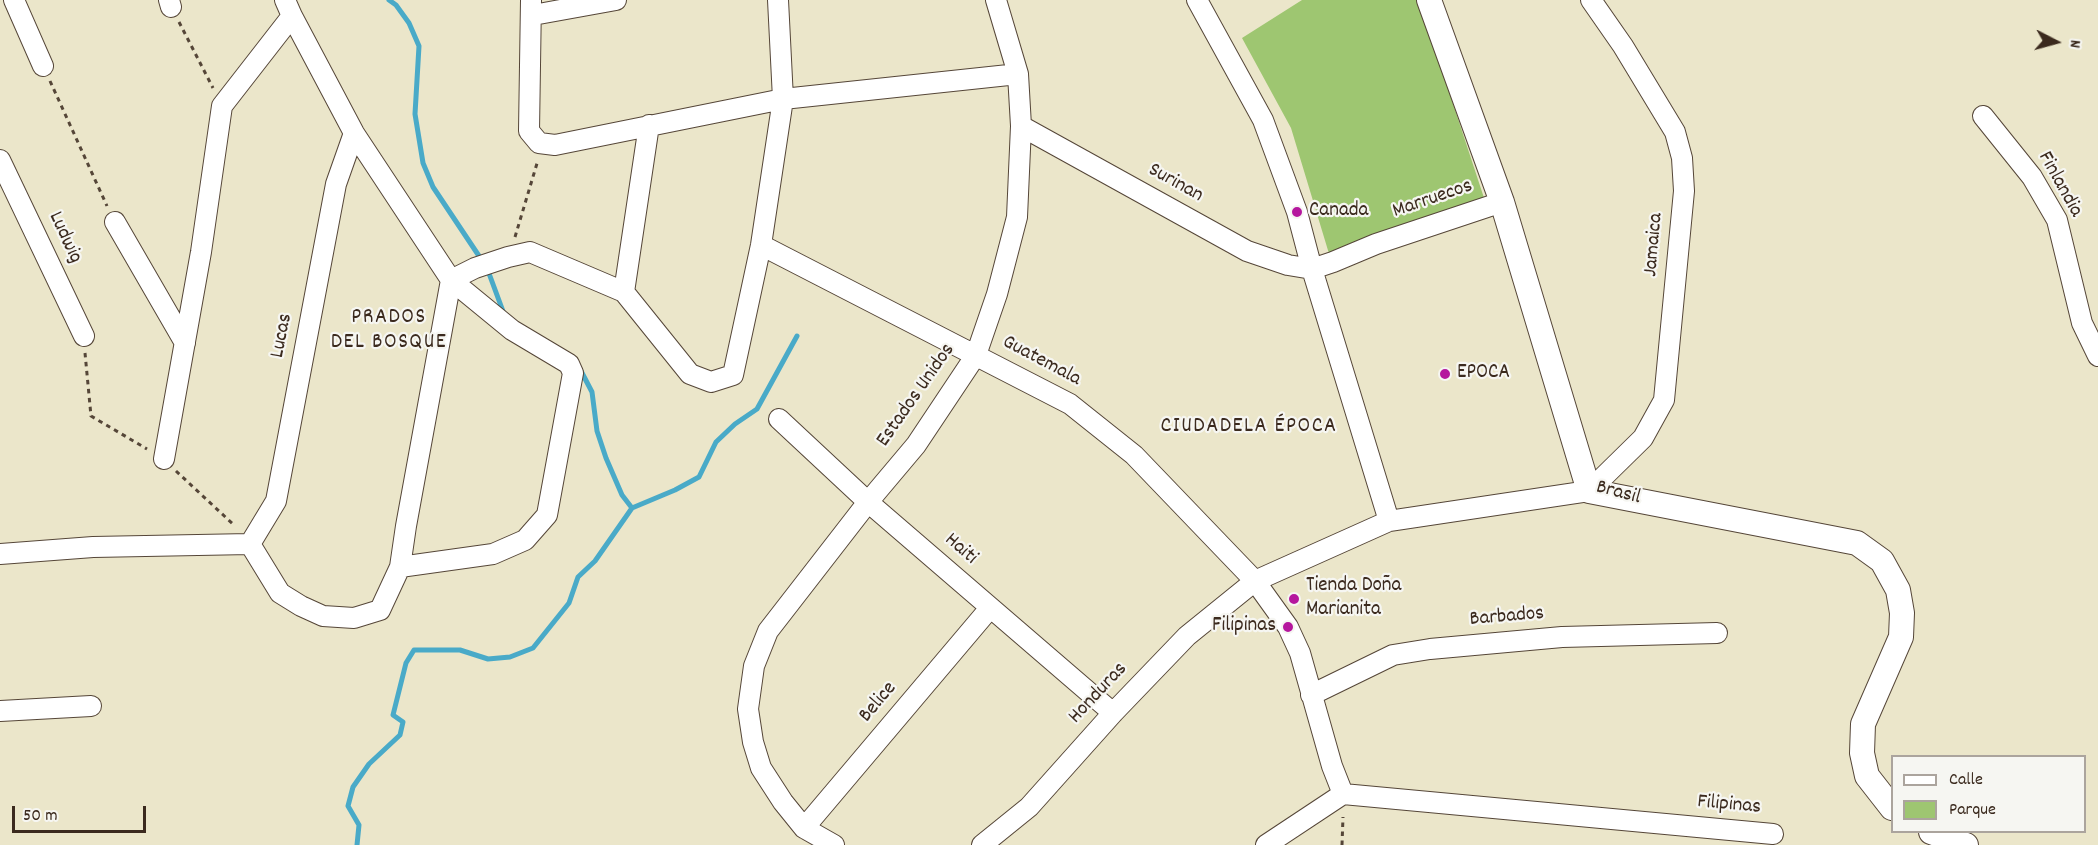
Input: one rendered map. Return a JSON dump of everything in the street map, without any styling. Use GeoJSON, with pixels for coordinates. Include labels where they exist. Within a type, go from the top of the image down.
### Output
{"type":"FeatureCollection","features":[{"type":"Feature","properties":{"kind":"street"},"geometry":{"type":"LineString","coordinates":[[14,0],[43,66]]}},
{"type":"Feature","properties":{"kind":"street"},"geometry":{"type":"LineString","coordinates":[[616,0],[532,8],[529,131],[539,143],[555,145],[783,99],[1018,74]]}},
{"type":"Feature","properties":{"kind":"street"},"geometry":{"type":"LineString","coordinates":[[451,280],[475,268],[530,252],[624,292],[690,374],[711,382],[733,375],[761,245],[783,99],[778,0]]}},
{"type":"Feature","properties":{"kind":"street","name":"Estados Unidos"},"geometry":{"type":"LineString","coordinates":[[804,828],[783,802],[761,768],[747,709],[754,666],[768,630],[868,502],[916,445],[976,355],[997,294],[1017,217],[1021,126],[1018,74],[996,0]]}},
{"type":"Feature","properties":{"kind":"street"},"geometry":{"type":"LineString","coordinates":[[1197,0],[1263,120],[1297,212],[1312,269],[1389,521]]}},
{"type":"Feature","properties":{"kind":"street","name":"Brasil"},"geometry":{"type":"LineString","coordinates":[[1429,0],[1502,202],[1589,491],[1857,543],[1882,561],[1898,590],[1902,613],[1901,637],[1863,724],[1862,753],[1868,776],[1891,805]]}},
{"type":"Feature","properties":{"kind":"street","name":"Jamaica"},"geometry":{"type":"LineString","coordinates":[[1589,491],[1643,438],[1664,400],[1684,191],[1682,158],[1675,132],[1623,46],[1591,0]]}},
{"type":"Feature","properties":{"kind":"street"},"geometry":{"type":"LineString","coordinates":[[164,459],[201,252],[222,106],[289,8],[354,133],[451,280],[512,330],[569,364],[573,373],[547,515],[525,540],[494,555],[400,567]]}},
{"type":"Feature","properties":{"kind":"street","name":"Finlandia"},"geometry":{"type":"LineString","coordinates":[[1983,116],[2032,177],[2057,220],[2082,323],[2098,356]]}},
{"type":"Feature","properties":{"kind":"street"},"geometry":{"type":"LineString","coordinates":[[624,292],[649,125]]}},
{"type":"Feature","properties":{"kind":"street","name":"Surinan"},"geometry":{"type":"LineString","coordinates":[[1021,126],[1247,251],[1288,265],[1312,269]]}},
{"type":"Feature","properties":{"kind":"street","name":"Lucas"},"geometry":{"type":"LineString","coordinates":[[250,544],[276,501],[336,184],[354,133]]}},
{"type":"Feature","properties":{"kind":"street","name":"Ludwig"},"geometry":{"type":"LineString","coordinates":[[0,160],[84,336]]}},
{"type":"Feature","properties":{"kind":"street","name":"Marruecos"},"geometry":{"type":"LineString","coordinates":[[1312,269],[1376,244],[1502,202]]}},
{"type":"Feature","properties":{"kind":"street"},"geometry":{"type":"LineString","coordinates":[[115,222],[185,343]]}},
{"type":"Feature","properties":{"kind":"street","name":"Guatemala"},"geometry":{"type":"LineString","coordinates":[[761,245],[1070,404],[1134,455],[1255,580],[1288,627],[1300,653],[1343,794]]}},
{"type":"Feature","properties":{"kind":"street"},"geometry":{"type":"LineString","coordinates":[[0,554],[93,547],[250,544],[280,593],[323,616],[354,618],[380,610],[400,567],[451,280]]}},
{"type":"Feature","properties":{"kind":"street","name":"Haiti"},"geometry":{"type":"LineString","coordinates":[[779,418],[868,502],[1113,713]]}},
{"type":"Feature","properties":{"kind":"street","name":"Honduras"},"geometry":{"type":"LineString","coordinates":[[982,845],[1029,807],[1113,713],[1187,636],[1255,580],[1389,521],[1589,491]]}},
{"type":"Feature","properties":{"kind":"street","name":"Belice"},"geometry":{"type":"LineString","coordinates":[[804,828],[990,608]]}},
{"type":"Feature","properties":{"kind":"street","name":"Barbados"},"geometry":{"type":"LineString","coordinates":[[1311,695],[1394,655],[1430,649],[1563,637],[1717,633]]}},
{"type":"Feature","properties":{"kind":"street"},"geometry":{"type":"LineString","coordinates":[[0,711],[91,706]]}},
{"type":"Feature","properties":{"kind":"street"},"geometry":{"type":"LineString","coordinates":[[1266,845],[1343,794]]}},
{"type":"Feature","properties":{"kind":"street","name":"Filipinas"},"geometry":{"type":"LineString","coordinates":[[1343,794],[1773,834]]}},
{"type":"Feature","properties":{"kind":"street"},"geometry":{"type":"LineString","coordinates":[[804,828],[834,845]]}},
{"type":"Feature","properties":{"kind":"street"},"geometry":{"type":"LineString","coordinates":[[1936,833],[1966,845]]}},
{"type":"Feature","properties":{"kind":"path"},"geometry":{"type":"LineString","coordinates":[[170,3],[222,106]]}},
{"type":"Feature","properties":{"kind":"path"},"geometry":{"type":"LineString","coordinates":[[43,66],[115,222]]}},
{"type":"Feature","properties":{"kind":"path"},"geometry":{"type":"LineString","coordinates":[[508,257],[538,160],[539,143]]}},
{"type":"Feature","properties":{"kind":"path"},"geometry":{"type":"LineString","coordinates":[[84,336],[91,416],[164,459],[233,524],[250,544]]}},
{"type":"Feature","properties":{"kind":"path"},"geometry":{"type":"LineString","coordinates":[[1342,845],[1343,794]]}},
{"type":"Feature","properties":{"kind":"green space"},"geometry":{"type":"Polygon","coordinates":[[[1302,0],[1419,0],[1485,201],[1330,257],[1291,128],[1242,38],[1302,0]]]}},
{"type":"Feature","properties":{"kind":"waterway"},"geometry":{"type":"LineString","coordinates":[[389,0],[396,5],[409,23],[419,46],[415,114],[423,163],[433,187],[487,268],[504,314]]}},
{"type":"Feature","properties":{"kind":"waterway"},"geometry":{"type":"LineString","coordinates":[[632,508],[699,477],[716,442],[735,424],[757,409],[797,336]]}},
{"type":"Feature","properties":{"kind":"waterway"},"geometry":{"type":"LineString","coordinates":[[357,845],[359,825],[348,806],[353,787],[369,764],[400,735],[403,722],[393,715],[406,663],[414,650],[460,650],[488,659],[510,657],[533,648],[569,603],[578,577],[595,561],[632,508],[622,495],[606,458],[597,431],[592,392],[580,369]]}},
{"type":"Feature","properties":{"kind":"place","name":"Canada"},"geometry":{"type":"Point","coordinates":[1297,212]}},
{"type":"Feature","properties":{"kind":"place","name":"EPOCA"},"geometry":{"type":"Point","coordinates":[1445,374]}},
{"type":"Feature","properties":{"kind":"place","name":"Tienda Doña Marianita"},"geometry":{"type":"Point","coordinates":[1294,599]}},
{"type":"Feature","properties":{"kind":"place","name":"Filipinas"},"geometry":{"type":"Point","coordinates":[1288,627]}},
{"type":"Feature","properties":{"kind":"district","name":"PRADOS DEL BOSQUE"},"geometry":{"type":"Point","coordinates":[389,332]}},
{"type":"Feature","properties":{"kind":"district","name":"CIUDADELA ÉPOCA"},"geometry":{"type":"Point","coordinates":[1249,428]}}]}
